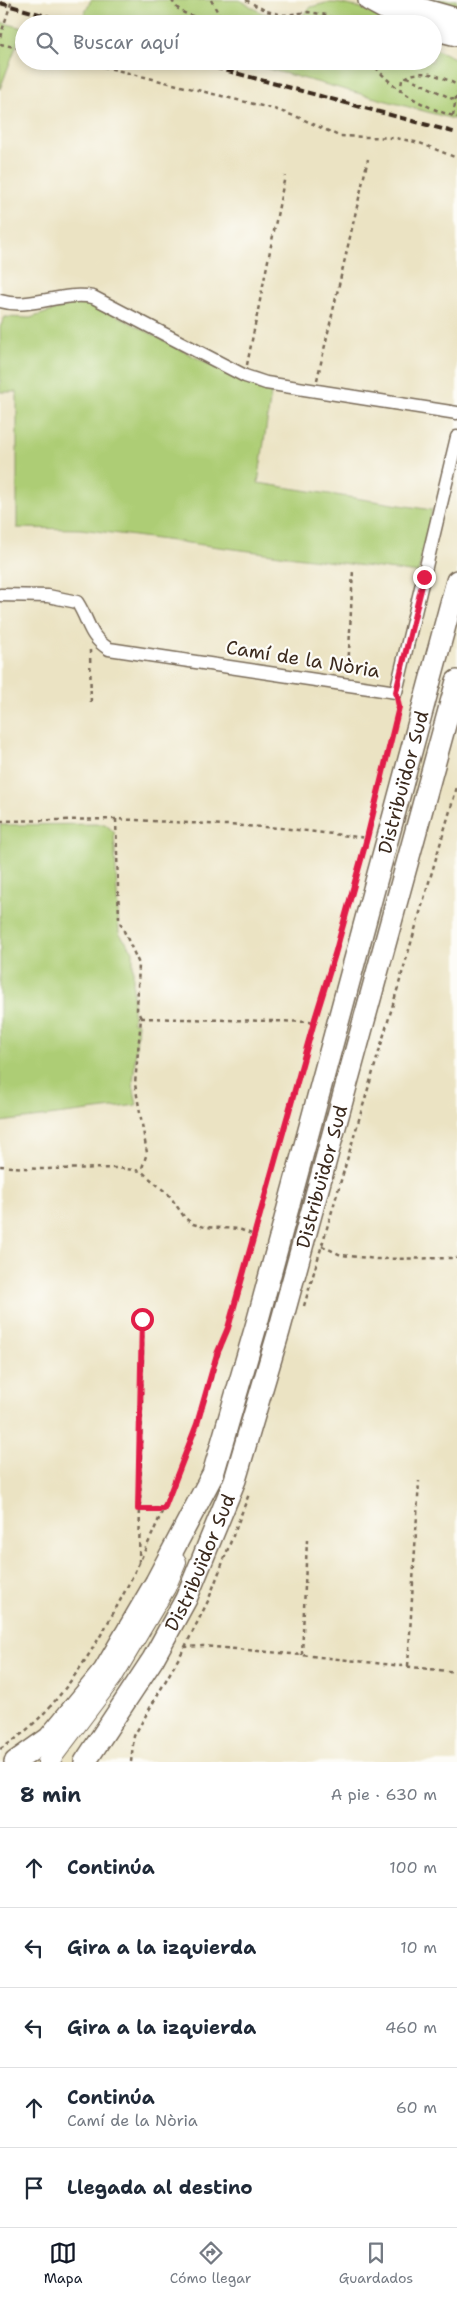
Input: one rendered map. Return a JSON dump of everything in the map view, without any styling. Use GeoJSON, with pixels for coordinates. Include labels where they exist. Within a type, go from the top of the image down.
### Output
{"type":"FeatureCollection","features":[{"type":"Feature","properties":{"kind":"highway"},"geometry":{"type":"LineString","coordinates":[[369,0],[396,15]]}},
{"type":"Feature","properties":{"kind":"highway"},"geometry":{"type":"LineString","coordinates":[[399,0],[418,8],[457,19]]}},
{"type":"Feature","properties":{"kind":"highway"},"geometry":{"type":"LineString","coordinates":[[442,31],[457,35]]}},
{"type":"Feature","properties":{"kind":"highway","name":"Distribuïdor Sud"},"geometry":{"type":"LineString","coordinates":[[15,1762],[49,1738],[104,1672],[156,1582],[213,1474],[257,1323],[457,581]]}},
{"type":"Feature","properties":{"kind":"highway","name":"Distribuïdor Sud"},"geometry":{"type":"LineString","coordinates":[[85,1762],[153,1659],[186,1599],[235,1480],[279,1331],[457,681]]}},
{"type":"Feature","properties":{"kind":"main road"},"geometry":{"type":"LineString","coordinates":[[48,1762],[112,1677],[165,1588],[213,1474]]}},
{"type":"Feature","properties":{"kind":"main road"},"geometry":{"type":"LineString","coordinates":[[77,1762],[153,1659]]}},
{"type":"Feature","properties":{"kind":"street"},"geometry":{"type":"LineString","coordinates":[[0,301],[23,305],[82,295],[93,297],[245,376],[266,383],[457,413]]}},
{"type":"Feature","properties":{"kind":"street","name":"Camí de la Nòria"},"geometry":{"type":"LineString","coordinates":[[0,595],[48,596],[77,602],[85,614],[96,641],[109,649],[396,692],[457,438]]}},
{"type":"Feature","properties":{"kind":"path"},"geometry":{"type":"LineString","coordinates":[[0,37],[12,0]]}},
{"type":"Feature","properties":{"kind":"path"},"geometry":{"type":"LineString","coordinates":[[172,0],[181,10],[190,15]]}},
{"type":"Feature","properties":{"kind":"path"},"geometry":{"type":"LineString","coordinates":[[211,0],[219,15]]}},
{"type":"Feature","properties":{"kind":"path"},"geometry":{"type":"LineString","coordinates":[[246,0],[266,11],[284,15],[308,12],[327,15]]}},
{"type":"Feature","properties":{"kind":"path"},"geometry":{"type":"LineString","coordinates":[[0,44],[15,47]]}},
{"type":"Feature","properties":{"kind":"path"},"geometry":{"type":"LineString","coordinates":[[116,70],[274,109],[300,118],[339,136],[396,138],[420,143],[457,158]]}},
{"type":"Feature","properties":{"kind":"path"},"geometry":{"type":"LineString","coordinates":[[377,70],[400,92],[457,117]]}},
{"type":"Feature","properties":{"kind":"path"},"geometry":{"type":"LineString","coordinates":[[400,92],[402,80],[407,76],[420,72],[457,85]]}},
{"type":"Feature","properties":{"kind":"path"},"geometry":{"type":"LineString","coordinates":[[407,76],[456,101]]}},
{"type":"Feature","properties":{"kind":"path"},"geometry":{"type":"LineString","coordinates":[[453,116],[457,92]]}},
{"type":"Feature","properties":{"kind":"path"},"geometry":{"type":"LineString","coordinates":[[312,390],[316,383],[368,159]]}},
{"type":"Feature","properties":{"kind":"path"},"geometry":{"type":"LineString","coordinates":[[245,376],[285,176]]}},
{"type":"Feature","properties":{"kind":"path"},"geometry":{"type":"LineString","coordinates":[[347,684],[352,569]]}},
{"type":"Feature","properties":{"kind":"path"},"geometry":{"type":"LineString","coordinates":[[90,627],[91,706]]}},
{"type":"Feature","properties":{"kind":"path"},"geometry":{"type":"LineString","coordinates":[[0,1749],[12,1742],[45,1710],[75,1674],[91,1651],[138,1564],[164,1509],[197,1424],[217,1354],[228,1328],[367,838],[399,707],[396,692]]}},
{"type":"Feature","properties":{"kind":"path"},"geometry":{"type":"LineString","coordinates":[[303,1312],[457,787]]}},
{"type":"Feature","properties":{"kind":"path"},"geometry":{"type":"LineString","coordinates":[[0,821],[116,819],[281,828],[367,838]]}},
{"type":"Feature","properties":{"kind":"path"},"geometry":{"type":"LineString","coordinates":[[116,819],[119,920],[139,964],[137,1010],[141,1018],[135,1084],[147,1153],[141,1171]]}},
{"type":"Feature","properties":{"kind":"path"},"geometry":{"type":"LineString","coordinates":[[141,1018],[314,1022]]}},
{"type":"Feature","properties":{"kind":"path"},"geometry":{"type":"LineString","coordinates":[[0,1166],[38,1169],[118,1168],[141,1171],[169,1195],[185,1218],[193,1224],[205,1227],[239,1229],[254,1235]]}},
{"type":"Feature","properties":{"kind":"path"},"geometry":{"type":"LineString","coordinates":[[322,1246],[341,1255],[376,1259],[457,1258]]}},
{"type":"Feature","properties":{"kind":"path"},"geometry":{"type":"LineString","coordinates":[[138,1564],[142,1319]]}},
{"type":"Feature","properties":{"kind":"path"},"geometry":{"type":"LineString","coordinates":[[408,1666],[419,1481]]}},
{"type":"Feature","properties":{"kind":"path"},"geometry":{"type":"LineString","coordinates":[[131,1762],[134,1736],[185,1647],[208,1600],[249,1493]]}},
{"type":"Feature","properties":{"kind":"path"},"geometry":{"type":"LineString","coordinates":[[138,1509],[164,1509]]}},
{"type":"Feature","properties":{"kind":"path"},"geometry":{"type":"LineString","coordinates":[[302,1654],[307,1540]]}},
{"type":"Feature","properties":{"kind":"path"},"geometry":{"type":"LineString","coordinates":[[185,1647],[203,1646],[302,1654],[457,1672]]}},
{"type":"Feature","properties":{"kind":"green space"},"geometry":{"type":"Polygon","coordinates":[[[91,0],[240,0],[262,13],[272,15],[84,15],[91,0]]]}},
{"type":"Feature","properties":{"kind":"green space"},"geometry":{"type":"Polygon","coordinates":[[[420,0],[457,0],[457,11],[420,0]]]}},
{"type":"Feature","properties":{"kind":"green space"},"geometry":{"type":"Polygon","coordinates":[[[326,3],[337,3],[361,8],[374,15],[303,15],[311,7],[326,3]]]}},
{"type":"Feature","properties":{"kind":"green space"},"geometry":{"type":"Polygon","coordinates":[[[0,22],[15,26],[15,49],[0,89],[0,22]]]}},
{"type":"Feature","properties":{"kind":"green space"},"geometry":{"type":"Polygon","coordinates":[[[442,52],[457,59],[457,120],[272,70],[442,70],[442,52]]]}},
{"type":"Feature","properties":{"kind":"green space"},"geometry":{"type":"Polygon","coordinates":[[[74,304],[89,305],[108,311],[237,379],[272,387],[258,483],[432,510],[418,573],[81,529],[17,528],[17,392],[0,392],[0,327],[5,317],[30,318],[74,304]]]}},
{"type":"Feature","properties":{"kind":"green space"},"geometry":{"type":"Polygon","coordinates":[[[105,824],[114,832],[119,933],[133,951],[133,1023],[138,1023],[133,1084],[137,1105],[0,1122],[0,825],[105,824]]]}},
{"type":"Feature","properties":{"kind":"railway"},"geometry":{"type":"LineString","coordinates":[[0,3],[43,15]]}},
{"type":"Feature","properties":{"kind":"railway"},"geometry":{"type":"LineString","coordinates":[[224,70],[457,133]]}},
{"type":"Feature","properties":{"kind":"route"},"geometry":{"type":"LineString","coordinates":[[142,1319],[138,1509],[164,1509],[197,1424],[217,1354],[228,1328],[335,954],[367,838],[399,707],[396,692],[424,577]]}}]}
